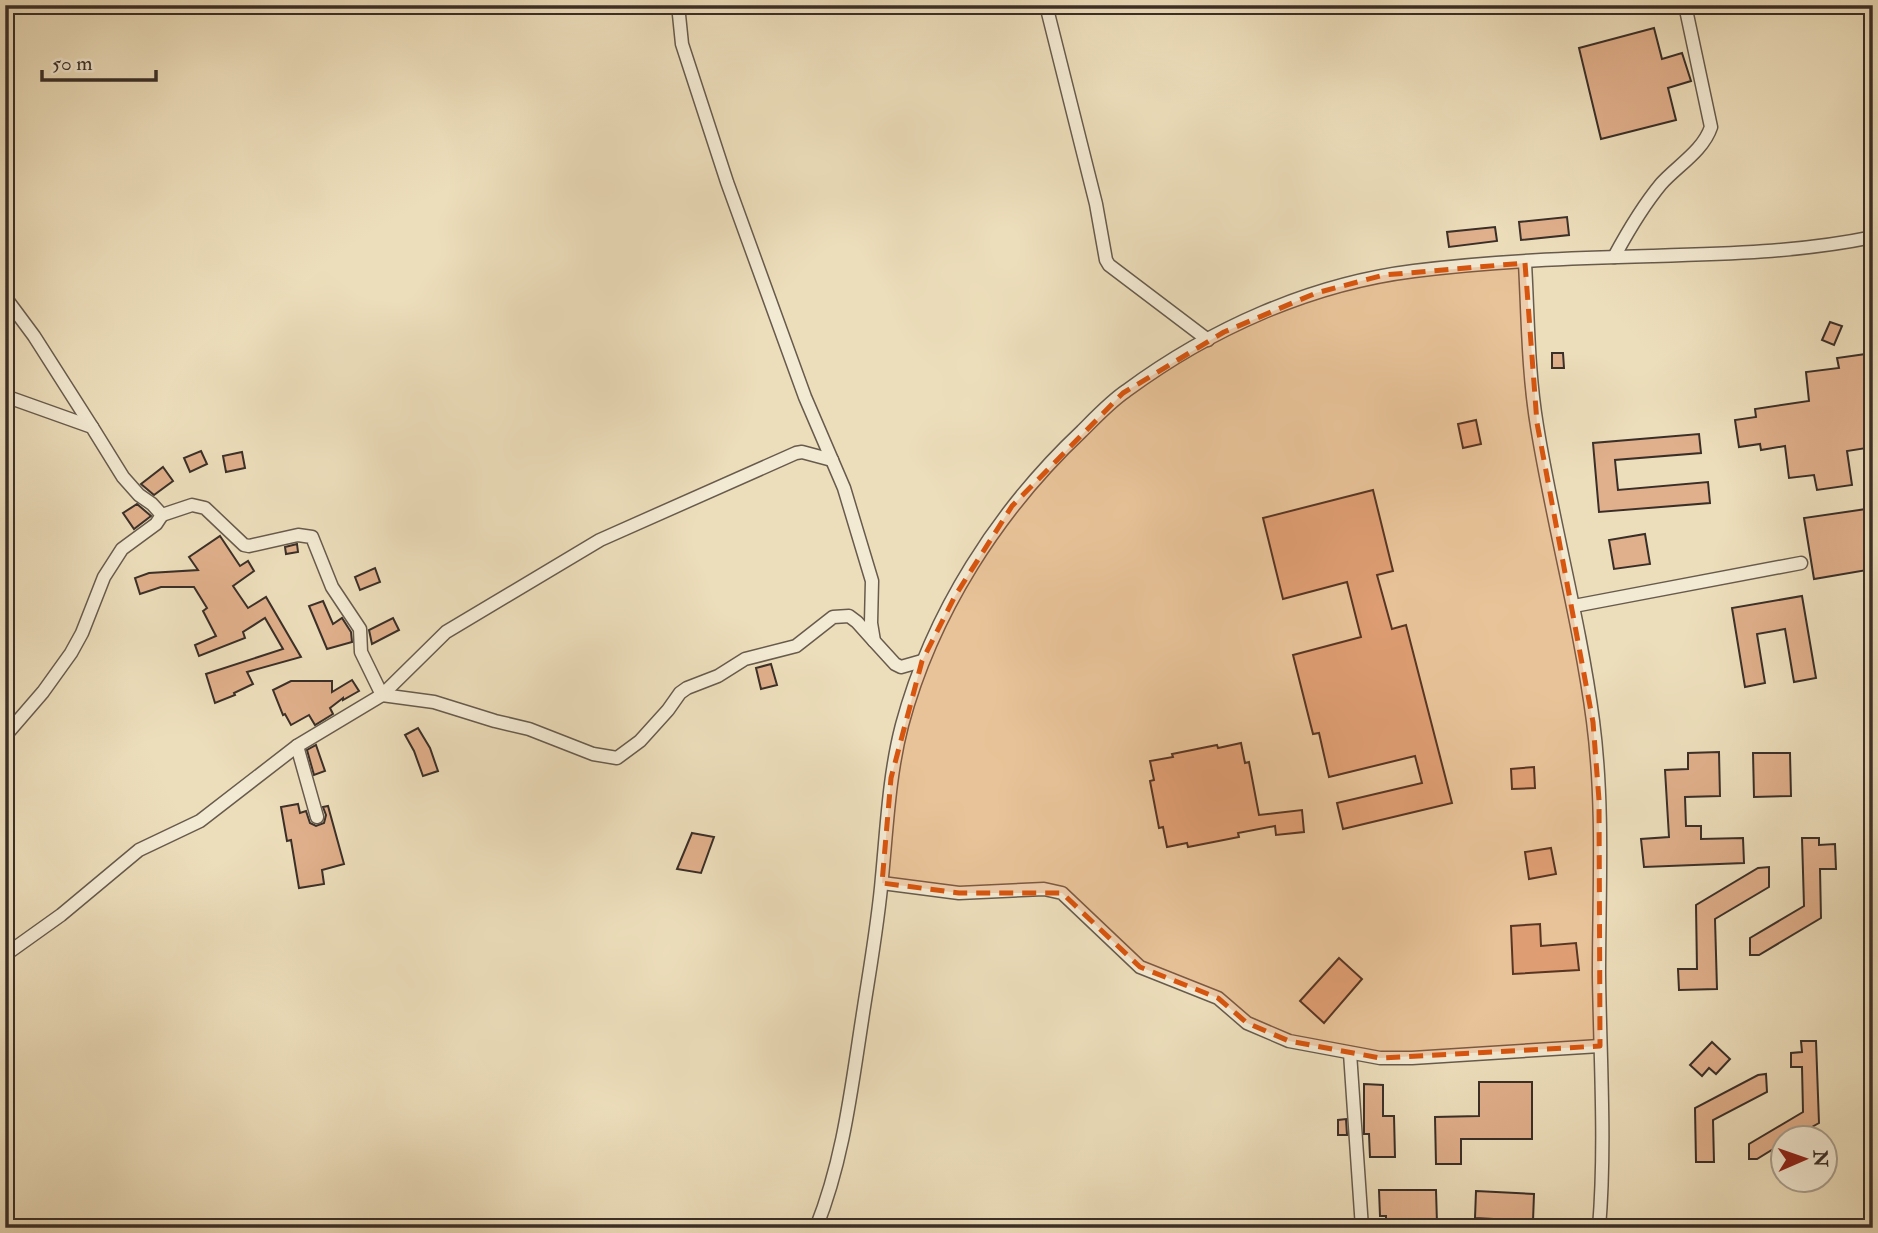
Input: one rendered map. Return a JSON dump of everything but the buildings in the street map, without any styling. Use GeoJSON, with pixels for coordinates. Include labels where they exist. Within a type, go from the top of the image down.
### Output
{"type":"FeatureCollection","features":[{"type":"Feature","properties":{"kind":"street"},"geometry":{"type":"LineString","coordinates":[[678,5],[680,34],[709,129],[805,397],[844,488],[869,567],[874,641]]}},
{"type":"Feature","properties":{"kind":"street"},"geometry":{"type":"LineString","coordinates":[[1046,5],[1096,204],[1106,260],[1208,340]]}},
{"type":"Feature","properties":{"kind":"street"},"geometry":{"type":"LineString","coordinates":[[1614,257],[1641,209],[1663,182],[1704,141],[1711,127],[1685,5]]}},
{"type":"Feature","properties":{"kind":"street"},"geometry":{"type":"LineString","coordinates":[[816,1228],[843,1142],[882,883],[891,778],[903,724],[922,661],[983,548],[1012,506],[1050,461],[1123,393],[1181,355],[1278,306],[1342,285],[1384,275],[1419,271],[1614,257],[1714,254],[1849,242],[1873,237]]}},
{"type":"Feature","properties":{"kind":"street"},"geometry":{"type":"LineString","coordinates":[[1525,263],[1536,423],[1574,606],[1593,722],[1600,800],[1603,1181],[1599,1228]]}},
{"type":"Feature","properties":{"kind":"street"},"geometry":{"type":"LineString","coordinates":[[5,297],[34,335],[123,477],[162,515]]}},
{"type":"Feature","properties":{"kind":"street"},"geometry":{"type":"LineString","coordinates":[[5,396],[92,427]]}},
{"type":"Feature","properties":{"kind":"street"},"geometry":{"type":"LineString","coordinates":[[5,955],[61,915],[139,850],[200,821],[297,746],[382,695],[446,632],[600,540],[796,453],[802,452],[832,460]]}},
{"type":"Feature","properties":{"kind":"street"},"geometry":{"type":"LineString","coordinates":[[5,736],[43,692],[71,653],[82,633],[104,577],[122,549],[156,524],[162,515],[192,505],[205,508],[244,545],[298,534],[312,537],[332,587],[360,629],[363,657],[382,695]]}},
{"type":"Feature","properties":{"kind":"street"},"geometry":{"type":"LineString","coordinates":[[1574,606],[1801,563]]}},
{"type":"Feature","properties":{"kind":"street"},"geometry":{"type":"LineString","coordinates":[[382,695],[434,702],[529,729],[593,754],[613,758],[624,754],[640,741],[687,688],[718,676],[745,659],[796,646],[833,617],[849,616],[901,667],[922,661]]}},
{"type":"Feature","properties":{"kind":"street"},"geometry":{"type":"LineString","coordinates":[[297,746],[317,817]]}},
{"type":"Feature","properties":{"kind":"street"},"geometry":{"type":"LineString","coordinates":[[882,883],[959,893],[1055,890],[1068,897],[1115,946],[1140,967],[1218,998],[1247,1023],[1289,1041],[1380,1058],[1600,1046]]}},
{"type":"Feature","properties":{"kind":"street"},"geometry":{"type":"LineString","coordinates":[[1350,1053],[1362,1228]]}},
{"type":"Feature","properties":{"kind":"highlighted area"},"geometry":{"type":"Polygon","coordinates":[[[1525,263],[1537,423],[1593,722],[1599,800],[1600,1046],[1380,1058],[1289,1041],[1247,1023],[1218,998],[1140,967],[1062,893],[959,893],[882,883],[891,778],[922,661],[955,596],[1012,506],[1123,393],[1224,332],[1316,293],[1384,275],[1525,263]]]}}]}
